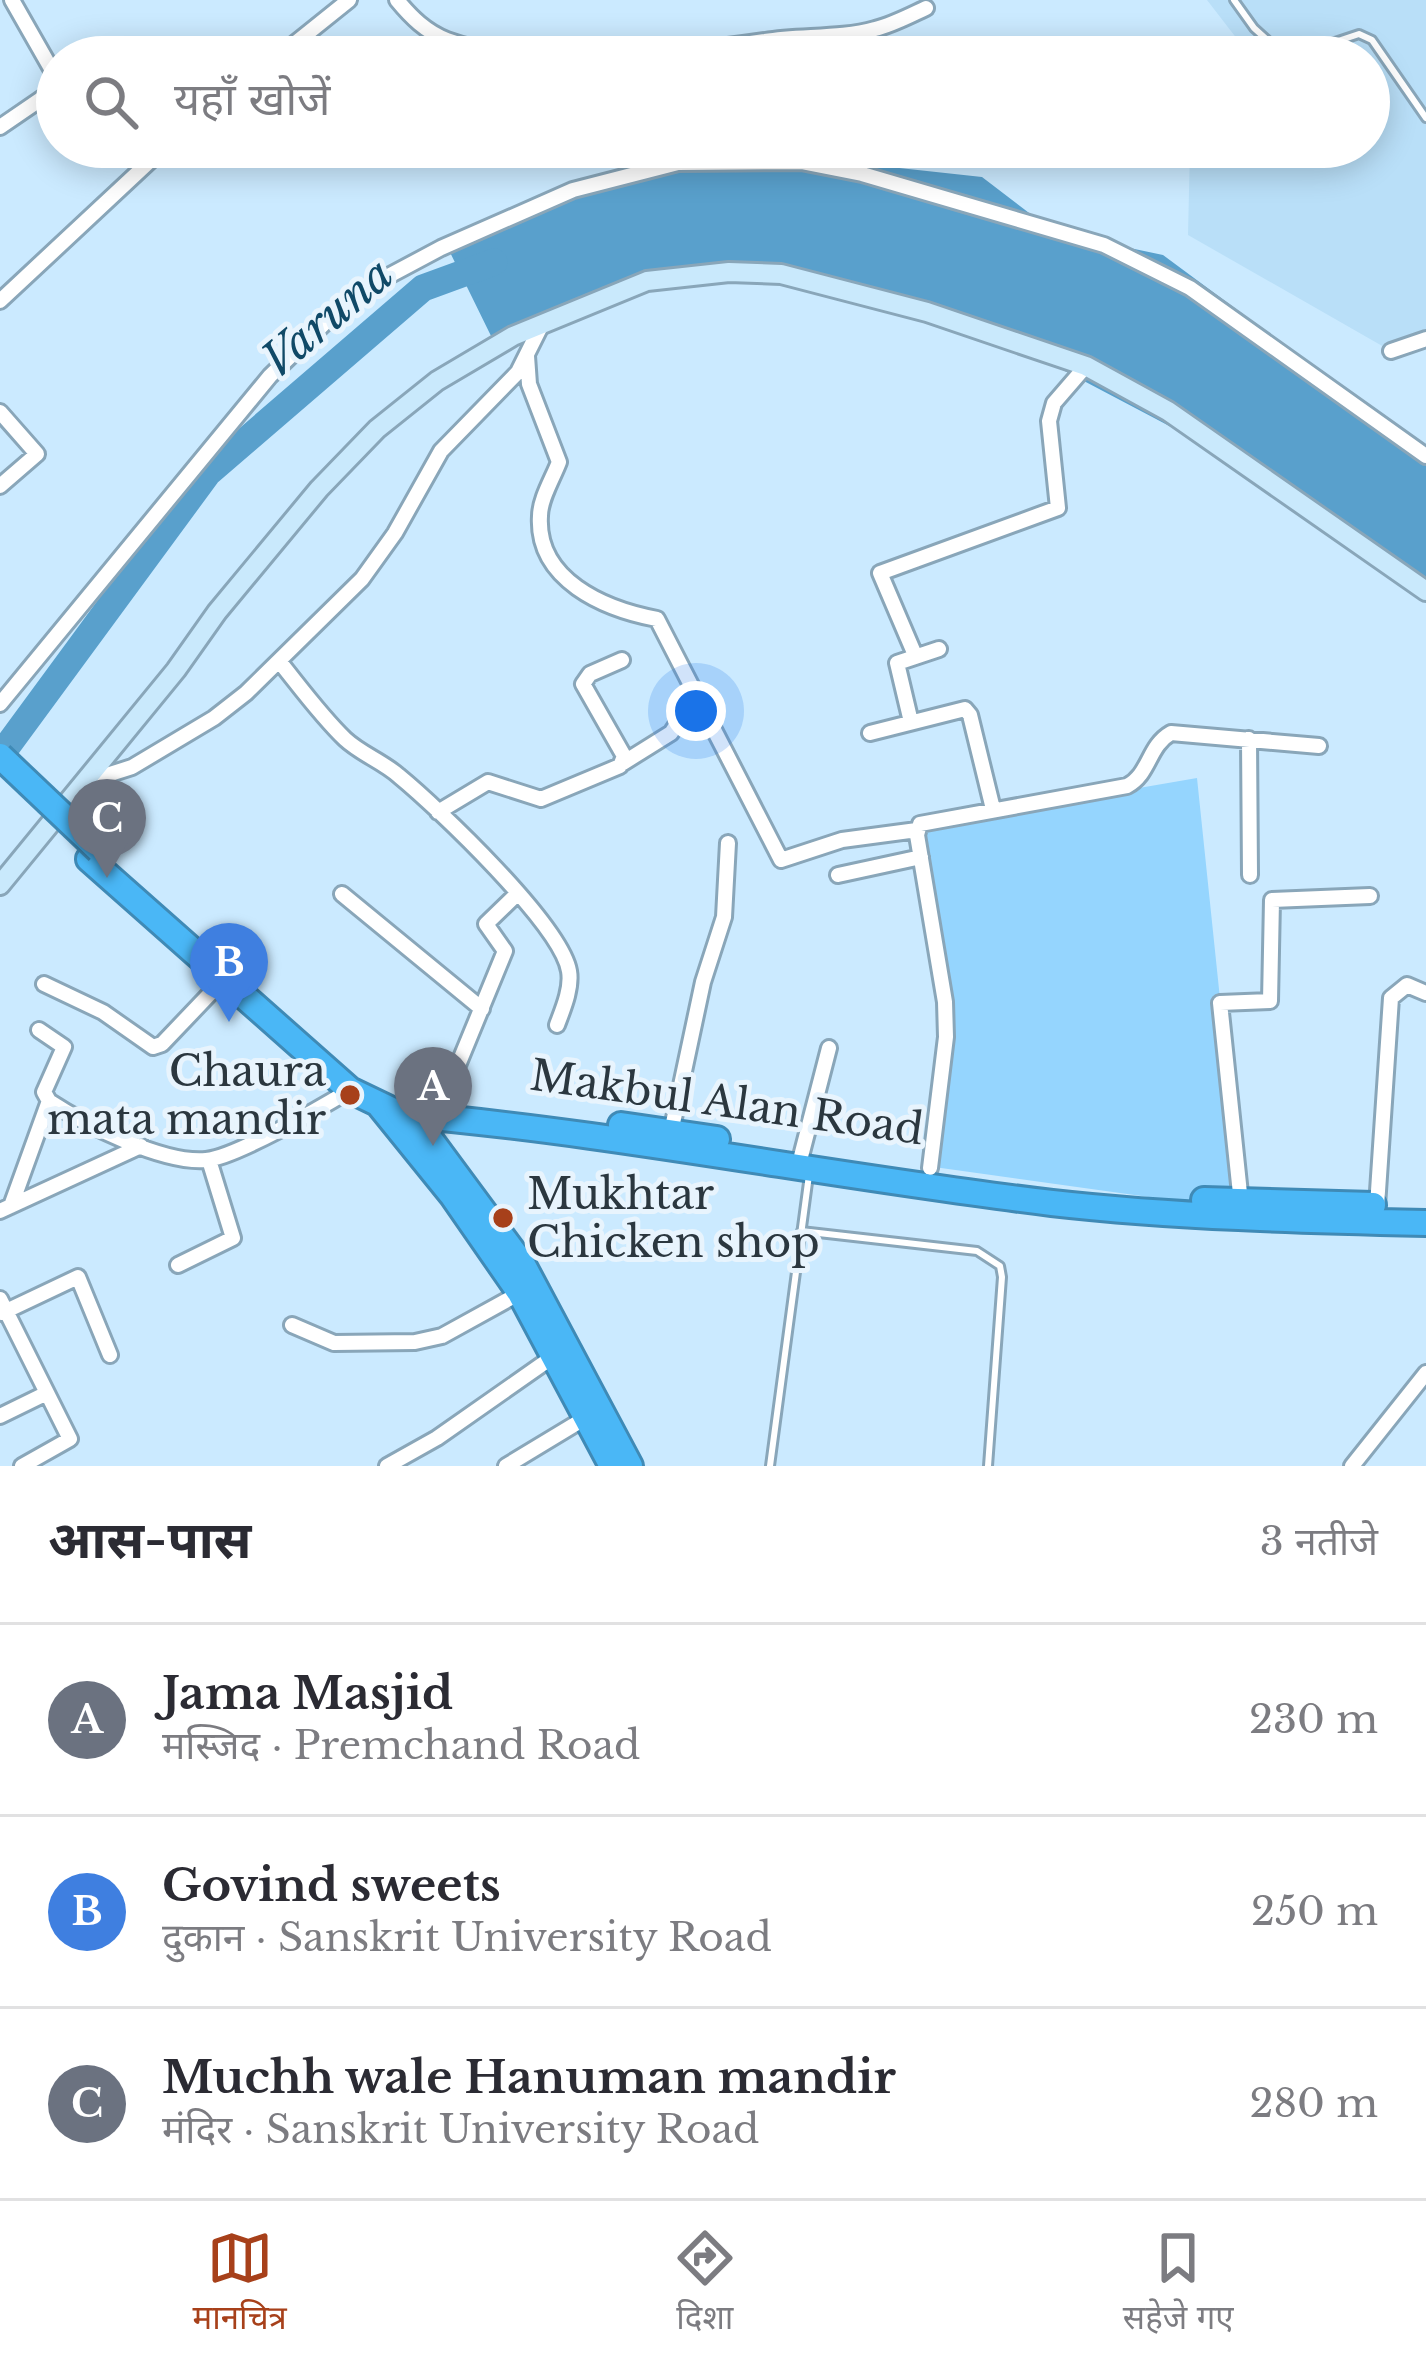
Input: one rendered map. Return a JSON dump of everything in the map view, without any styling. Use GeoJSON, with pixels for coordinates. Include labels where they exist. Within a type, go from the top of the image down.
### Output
{"type":"FeatureCollection","features":[{"type":"Feature","properties":{"kind":"highway","name":"Makbul Alan Road"},"geometry":{"type":"LineString","coordinates":[[0,756],[223,980],[350,1090],[380,1106],[412,1115],[670,1140]]}},
{"type":"Feature","properties":{"kind":"highway"},"geometry":{"type":"LineString","coordinates":[[0,778],[94,855]]}},
{"type":"Feature","properties":{"kind":"highway","name":"Makbul Alan Road"},"geometry":{"type":"LineString","coordinates":[[94,855],[367,1084],[400,1098],[990,1185]]}},
{"type":"Feature","properties":{"kind":"highway"},"geometry":{"type":"LineString","coordinates":[[380,1106],[452,1196],[520,1293],[612,1466]]}},
{"type":"Feature","properties":{"kind":"highway"},"geometry":{"type":"LineString","coordinates":[[412,1115],[523,1265],[630,1466]]}},
{"type":"Feature","properties":{"kind":"highway","name":"Makbul Alan Road"},"geometry":{"type":"LineString","coordinates":[[804,1161],[929,1168],[1054,1203],[1241,1209],[1426,1223]]}},
{"type":"Feature","properties":{"kind":"highway","name":"Makbul Alan Road"},"geometry":{"type":"LineString","coordinates":[[1241,1209],[1426,1208]]}},
{"type":"Feature","properties":{"kind":"street"},"geometry":{"type":"LineString","coordinates":[[12,0],[36,44]]}},
{"type":"Feature","properties":{"kind":"street"},"geometry":{"type":"LineString","coordinates":[[304,36],[349,0]]}},
{"type":"Feature","properties":{"kind":"street"},"geometry":{"type":"LineString","coordinates":[[398,0],[417,22],[440,36]]}},
{"type":"Feature","properties":{"kind":"street"},"geometry":{"type":"LineString","coordinates":[[821,36],[872,30],[926,8]]}},
{"type":"Feature","properties":{"kind":"street"},"geometry":{"type":"LineString","coordinates":[[0,127],[36,99]]}},
{"type":"Feature","properties":{"kind":"street"},"geometry":{"type":"LineString","coordinates":[[0,301],[142,168]]}},
{"type":"Feature","properties":{"kind":"street"},"geometry":{"type":"LineString","coordinates":[[0,704],[256,392],[328,320],[381,280],[441,248],[573,190],[659,168]]}},
{"type":"Feature","properties":{"kind":"street"},"geometry":{"type":"LineString","coordinates":[[831,168],[1104,245],[1149,264],[1190,288],[1426,456]]}},
{"type":"Feature","properties":{"kind":"street"},"geometry":{"type":"LineString","coordinates":[[0,885],[176,670],[217,612],[376,430],[437,381],[542,323],[647,281],[729,272],[781,274],[927,312],[1086,366],[1168,411],[1426,591]]}},
{"type":"Feature","properties":{"kind":"street"},"geometry":{"type":"LineString","coordinates":[[86,782],[132,767],[187,737],[246,693],[279,661],[378,560],[441,451],[504,388],[527,356],[542,323]]}},
{"type":"Feature","properties":{"kind":"street"},"geometry":{"type":"LineString","coordinates":[[1391,351],[1426,340]]}},
{"type":"Feature","properties":{"kind":"street"},"geometry":{"type":"LineString","coordinates":[[527,356],[529,384],[560,462],[539,514],[549,562],[574,586],[625,613],[657,619],[781,860],[842,840],[917,830],[923,822],[1135,783],[1154,747],[1171,733],[1319,746]]}},
{"type":"Feature","properties":{"kind":"street"},"geometry":{"type":"LineString","coordinates":[[915,655],[880,573],[1058,508],[1050,413],[1060,394],[1086,366]]}},
{"type":"Feature","properties":{"kind":"street"},"geometry":{"type":"LineString","coordinates":[[0,412],[37,454],[0,486]]}},
{"type":"Feature","properties":{"kind":"street"},"geometry":{"type":"LineString","coordinates":[[911,722],[896,666],[939,649]]}},
{"type":"Feature","properties":{"kind":"street"},"geometry":{"type":"LineString","coordinates":[[622,660],[590,674],[583,684],[621,750],[623,763]]}},
{"type":"Feature","properties":{"kind":"street"},"geometry":{"type":"LineString","coordinates":[[279,661],[347,741],[401,777],[438,812],[555,940],[569,968],[567,996],[557,1025]]}},
{"type":"Feature","properties":{"kind":"street"},"geometry":{"type":"LineString","coordinates":[[438,812],[488,782],[541,799],[623,763],[671,734],[696,695]]}},
{"type":"Feature","properties":{"kind":"street"},"geometry":{"type":"LineString","coordinates":[[870,733],[960,708],[968,711],[993,809]]}},
{"type":"Feature","properties":{"kind":"street"},"geometry":{"type":"LineString","coordinates":[[1249,739],[1250,875]]}},
{"type":"Feature","properties":{"kind":"street"},"geometry":{"type":"LineString","coordinates":[[917,830],[946,1002],[929,1168]]}},
{"type":"Feature","properties":{"kind":"street"},"geometry":{"type":"LineString","coordinates":[[670,1140],[703,982],[724,917],[728,843]]}},
{"type":"Feature","properties":{"kind":"street"},"geometry":{"type":"LineString","coordinates":[[838,875],[921,856]]}},
{"type":"Feature","properties":{"kind":"street"},"geometry":{"type":"LineString","coordinates":[[342,894],[482,1009]]}},
{"type":"Feature","properties":{"kind":"street"},"geometry":{"type":"LineString","coordinates":[[442,1104],[505,951],[486,924],[517,894]]}},
{"type":"Feature","properties":{"kind":"street"},"geometry":{"type":"LineString","coordinates":[[1241,1209],[1220,1003],[1270,1001],[1272,900],[1370,896]]}},
{"type":"Feature","properties":{"kind":"street"},"geometry":{"type":"LineString","coordinates":[[44,984],[103,1012],[153,1047],[162,1044],[223,980]]}},
{"type":"Feature","properties":{"kind":"street"},"geometry":{"type":"LineString","coordinates":[[1377,1206],[1391,998],[1407,986],[1426,993]]}},
{"type":"Feature","properties":{"kind":"street"},"geometry":{"type":"LineString","coordinates":[[39,1030],[64,1048],[44,1092],[49,1101],[140,1147],[177,1157],[208,1160],[302,1118],[350,1090]]}},
{"type":"Feature","properties":{"kind":"street"},"geometry":{"type":"LineString","coordinates":[[804,1161],[829,1048]]}},
{"type":"Feature","properties":{"kind":"street"},"geometry":{"type":"LineString","coordinates":[[5,1208],[49,1101]]}},
{"type":"Feature","properties":{"kind":"street"},"geometry":{"type":"LineString","coordinates":[[5,1208],[140,1147]]}},
{"type":"Feature","properties":{"kind":"street"},"geometry":{"type":"LineString","coordinates":[[178,1265],[233,1238],[208,1160]]}},
{"type":"Feature","properties":{"kind":"street"},"geometry":{"type":"LineString","coordinates":[[22,1466],[70,1439],[2,1308],[78,1277],[110,1355]]}},
{"type":"Feature","properties":{"kind":"street"},"geometry":{"type":"LineString","coordinates":[[292,1325],[334,1343],[415,1342],[442,1336],[520,1293]]}},
{"type":"Feature","properties":{"kind":"street"},"geometry":{"type":"LineString","coordinates":[[387,1466],[437,1438],[554,1356]]}},
{"type":"Feature","properties":{"kind":"street"},"geometry":{"type":"LineString","coordinates":[[1352,1466],[1426,1373]]}},
{"type":"Feature","properties":{"kind":"street"},"geometry":{"type":"LineString","coordinates":[[0,1415],[47,1393]]}},
{"type":"Feature","properties":{"kind":"street"},"geometry":{"type":"LineString","coordinates":[[506,1466],[586,1417]]}},
{"type":"Feature","properties":{"kind":"lane"},"geometry":{"type":"LineString","coordinates":[[1234,0],[1264,36]]}},
{"type":"Feature","properties":{"kind":"lane"},"geometry":{"type":"LineString","coordinates":[[1390,66],[1426,118]]}},
{"type":"Feature","properties":{"kind":"lane"},"geometry":{"type":"LineString","coordinates":[[770,1466],[801,1232],[804,1161]]}},
{"type":"Feature","properties":{"kind":"lane"},"geometry":{"type":"LineString","coordinates":[[801,1232],[977,1251],[1000,1266],[988,1466]]}},
{"type":"Feature","properties":{"kind":"shaded area"},"geometry":{"type":"Polygon","coordinates":[[[1207,0],[1426,0],[1426,339],[1391,351],[1188,235],[1190,168],[1390,168],[1390,36],[1235,36],[1207,0]]]}},
{"type":"Feature","properties":{"kind":"shaded area"},"geometry":{"type":"Polygon","coordinates":[[[667,168],[899,168],[982,177],[1054,232],[1163,255],[1426,450],[1426,602],[1213,449],[1006,340],[807,275],[637,277],[493,340],[443,238],[551,191],[667,168]]]}},
{"type":"Feature","properties":{"kind":"shaded area"},"geometry":{"type":"Polygon","coordinates":[[[1197,778],[1242,1210],[934,1167],[952,994],[925,825],[1197,778]]]}},
{"type":"Feature","properties":{"kind":"waterway","name":"Varuna"},"geometry":{"type":"LineString","coordinates":[[0,756],[208,473],[423,288],[494,262]]}},
{"type":"Feature","properties":{"kind":"place","name":"Muchh wale Hanuman mandir"},"geometry":{"type":"Point","coordinates":[107,878]}},
{"type":"Feature","properties":{"kind":"place","name":"Govind sweets"},"geometry":{"type":"Point","coordinates":[229,1022]}},
{"type":"Feature","properties":{"kind":"place","name":"Chaura mata mandir"},"geometry":{"type":"Point","coordinates":[350,1095]}},
{"type":"Feature","properties":{"kind":"place","name":"Jama Masjid"},"geometry":{"type":"Point","coordinates":[433,1146]}},
{"type":"Feature","properties":{"kind":"place","name":"Mukhtar Chicken shop"},"geometry":{"type":"Point","coordinates":[503,1218]}}]}
